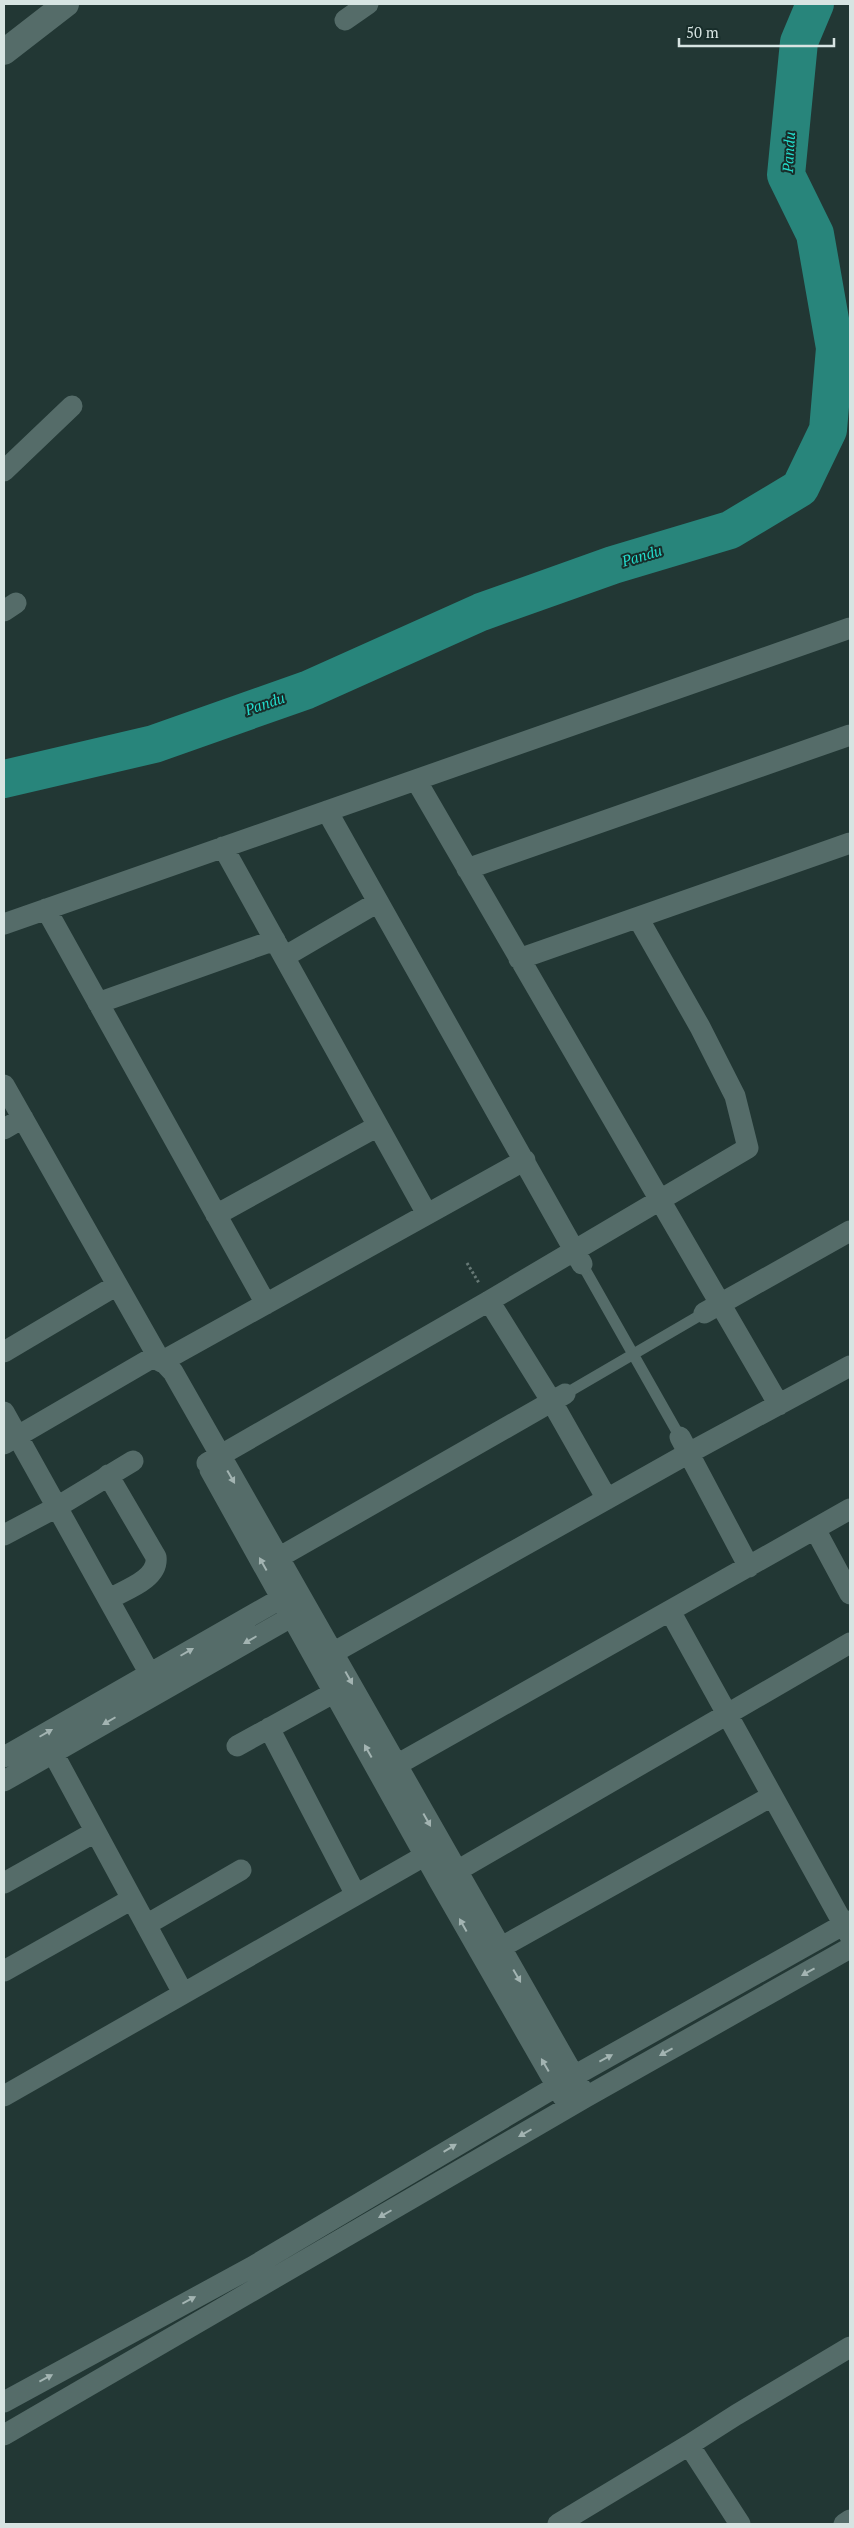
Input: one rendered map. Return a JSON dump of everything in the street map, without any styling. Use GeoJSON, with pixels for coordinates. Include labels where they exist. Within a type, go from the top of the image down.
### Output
{"type":"FeatureCollection","features":[{"type":"Feature","properties":{"kind":"street"},"geometry":{"type":"LineString","coordinates":[[4,52],[66,4]]}},
{"type":"Feature","properties":{"kind":"street"},"geometry":{"type":"LineString","coordinates":[[346,20],[368,4]]}},
{"type":"Feature","properties":{"kind":"street"},"geometry":{"type":"LineString","coordinates":[[4,471],[72,406]]}},
{"type":"Feature","properties":{"kind":"street"},"geometry":{"type":"LineString","coordinates":[[4,924],[850,628]]}},
{"type":"Feature","properties":{"kind":"street"},"geometry":{"type":"LineString","coordinates":[[467,869],[850,735]]}},
{"type":"Feature","properties":{"kind":"street"},"geometry":{"type":"LineString","coordinates":[[416,780],[659,1199],[712,1308],[779,1405]]}},
{"type":"Feature","properties":{"kind":"street"},"geometry":{"type":"LineString","coordinates":[[327,811],[578,1256]]}},
{"type":"Feature","properties":{"kind":"street"},"geometry":{"type":"LineString","coordinates":[[519,959],[850,843]]}},
{"type":"Feature","properties":{"kind":"street"},"geometry":{"type":"LineString","coordinates":[[223,847],[427,1214]]}},
{"type":"Feature","properties":{"kind":"street"},"geometry":{"type":"LineString","coordinates":[[98,1003],[279,948],[378,902]]}},
{"type":"Feature","properties":{"kind":"street"},"geometry":{"type":"LineString","coordinates":[[46,909],[266,1304]]}},
{"type":"Feature","properties":{"kind":"street"},"geometry":{"type":"LineString","coordinates":[[213,1459],[489,1301],[578,1256],[659,1199],[748,1148],[735,1096],[700,1027],[638,918]]}},
{"type":"Feature","properties":{"kind":"street"},"geometry":{"type":"LineString","coordinates":[[4,1085],[159,1359],[161,1376],[278,1558],[291,1605]]}},
{"type":"Feature","properties":{"kind":"street"},"geometry":{"type":"LineString","coordinates":[[4,1129],[23,1118]]}},
{"type":"Feature","properties":{"kind":"street"},"geometry":{"type":"LineString","coordinates":[[216,1215],[378,1126]]}},
{"type":"Feature","properties":{"kind":"street"},"geometry":{"type":"LineString","coordinates":[[10,1440],[159,1359],[266,1304],[525,1160]]}},
{"type":"Feature","properties":{"kind":"street"},"geometry":{"type":"LineString","coordinates":[[712,1308],[850,1231]]}},
{"type":"Feature","properties":{"kind":"street"},"geometry":{"type":"LineString","coordinates":[[4,1352],[117,1285]]}},
{"type":"Feature","properties":{"kind":"street"},"geometry":{"type":"LineString","coordinates":[[489,1301],[558,1398],[607,1500]]}},
{"type":"Feature","properties":{"kind":"street"},"geometry":{"type":"LineString","coordinates":[[326,1657],[607,1500],[684,1445],[779,1405],[850,1366]]}},
{"type":"Feature","properties":{"kind":"street"},"geometry":{"type":"LineString","coordinates":[[278,1558],[558,1398]]}},
{"type":"Feature","properties":{"kind":"street"},"geometry":{"type":"LineString","coordinates":[[4,1412],[10,1440],[57,1507],[155,1683]]}},
{"type":"Feature","properties":{"kind":"street"},"geometry":{"type":"LineString","coordinates":[[684,1445],[749,1566]]}},
{"type":"Feature","properties":{"kind":"street"},"geometry":{"type":"LineString","coordinates":[[213,1459],[291,1605],[326,1657],[447,1876],[482,1958],[565,2081]]}},
{"type":"Feature","properties":{"kind":"street"},"geometry":{"type":"LineString","coordinates":[[4,1535],[57,1507],[133,1461]]}},
{"type":"Feature","properties":{"kind":"street"},"geometry":{"type":"LineString","coordinates":[[108,1475],[156,1557],[157,1564],[154,1571],[146,1578],[109,1599]]}},
{"type":"Feature","properties":{"kind":"street"},"geometry":{"type":"LineString","coordinates":[[389,1770],[850,1509]]}},
{"type":"Feature","properties":{"kind":"street"},"geometry":{"type":"LineString","coordinates":[[816,1529],[850,1594]]}},
{"type":"Feature","properties":{"kind":"street"},"geometry":{"type":"LineString","coordinates":[[4,1757],[155,1683],[291,1605]]}},
{"type":"Feature","properties":{"kind":"street"},"geometry":{"type":"LineString","coordinates":[[4,2402],[246,2270],[565,2081],[716,1997],[848,1927],[772,1796],[670,1611]]}},
{"type":"Feature","properties":{"kind":"street"},"geometry":{"type":"LineString","coordinates":[[447,1876],[850,1643]]}},
{"type":"Feature","properties":{"kind":"street"},"geometry":{"type":"LineString","coordinates":[[326,1657],[335,1692],[389,1770],[426,1855],[447,1876],[501,1947],[565,2081],[577,2102]]}},
{"type":"Feature","properties":{"kind":"street"},"geometry":{"type":"LineString","coordinates":[[4,1781],[53,1753],[155,1683]]}},
{"type":"Feature","properties":{"kind":"street"},"geometry":{"type":"LineString","coordinates":[[237,1746],[335,1692]]}},
{"type":"Feature","properties":{"kind":"street"},"geometry":{"type":"LineString","coordinates":[[269,1728],[356,1895]]}},
{"type":"Feature","properties":{"kind":"street"},"geometry":{"type":"LineString","coordinates":[[53,1753],[183,1994]]}},
{"type":"Feature","properties":{"kind":"street"},"geometry":{"type":"LineString","coordinates":[[482,1958],[772,1796]]}},
{"type":"Feature","properties":{"kind":"street"},"geometry":{"type":"LineString","coordinates":[[4,1883],[96,1832]]}},
{"type":"Feature","properties":{"kind":"street"},"geometry":{"type":"LineString","coordinates":[[4,2096],[426,1855]]}},
{"type":"Feature","properties":{"kind":"street"},"geometry":{"type":"LineString","coordinates":[[146,1925],[241,1870]]}},
{"type":"Feature","properties":{"kind":"street"},"geometry":{"type":"LineString","coordinates":[[4,1971],[132,1899]]}},
{"type":"Feature","properties":{"kind":"street"},"geometry":{"type":"LineString","coordinates":[[4,2435],[577,2102],[850,1948]]}},
{"type":"Feature","properties":{"kind":"street"},"geometry":{"type":"LineString","coordinates":[[716,1997],[727,2018]]}},
{"type":"Feature","properties":{"kind":"street"},"geometry":{"type":"LineString","coordinates":[[426,2162],[437,2184]]}},
{"type":"Feature","properties":{"kind":"street"},"geometry":{"type":"LineString","coordinates":[[246,2270],[257,2288]]}},
{"type":"Feature","properties":{"kind":"street"},"geometry":{"type":"LineString","coordinates":[[558,2524],[850,2347]]}},
{"type":"Feature","properties":{"kind":"street"},"geometry":{"type":"LineString","coordinates":[[689,2445],[740,2524]]}},
{"type":"Feature","properties":{"kind":"street"},"geometry":{"type":"LineString","coordinates":[[844,2524],[850,2520]]}},
{"type":"Feature","properties":{"kind":"lane"},"geometry":{"type":"LineString","coordinates":[[578,1256],[684,1445]]}},
{"type":"Feature","properties":{"kind":"lane"},"geometry":{"type":"LineString","coordinates":[[558,1398],[712,1308]]}},
{"type":"Feature","properties":{"kind":"waterway","name":"Pandu"},"geometry":{"type":"LineString","coordinates":[[4,779],[154,744],[307,690],[481,612],[613,565],[730,530],[800,488],[828,430],[835,348],[815,234],[786,175],[799,42],[815,4]]}}]}
